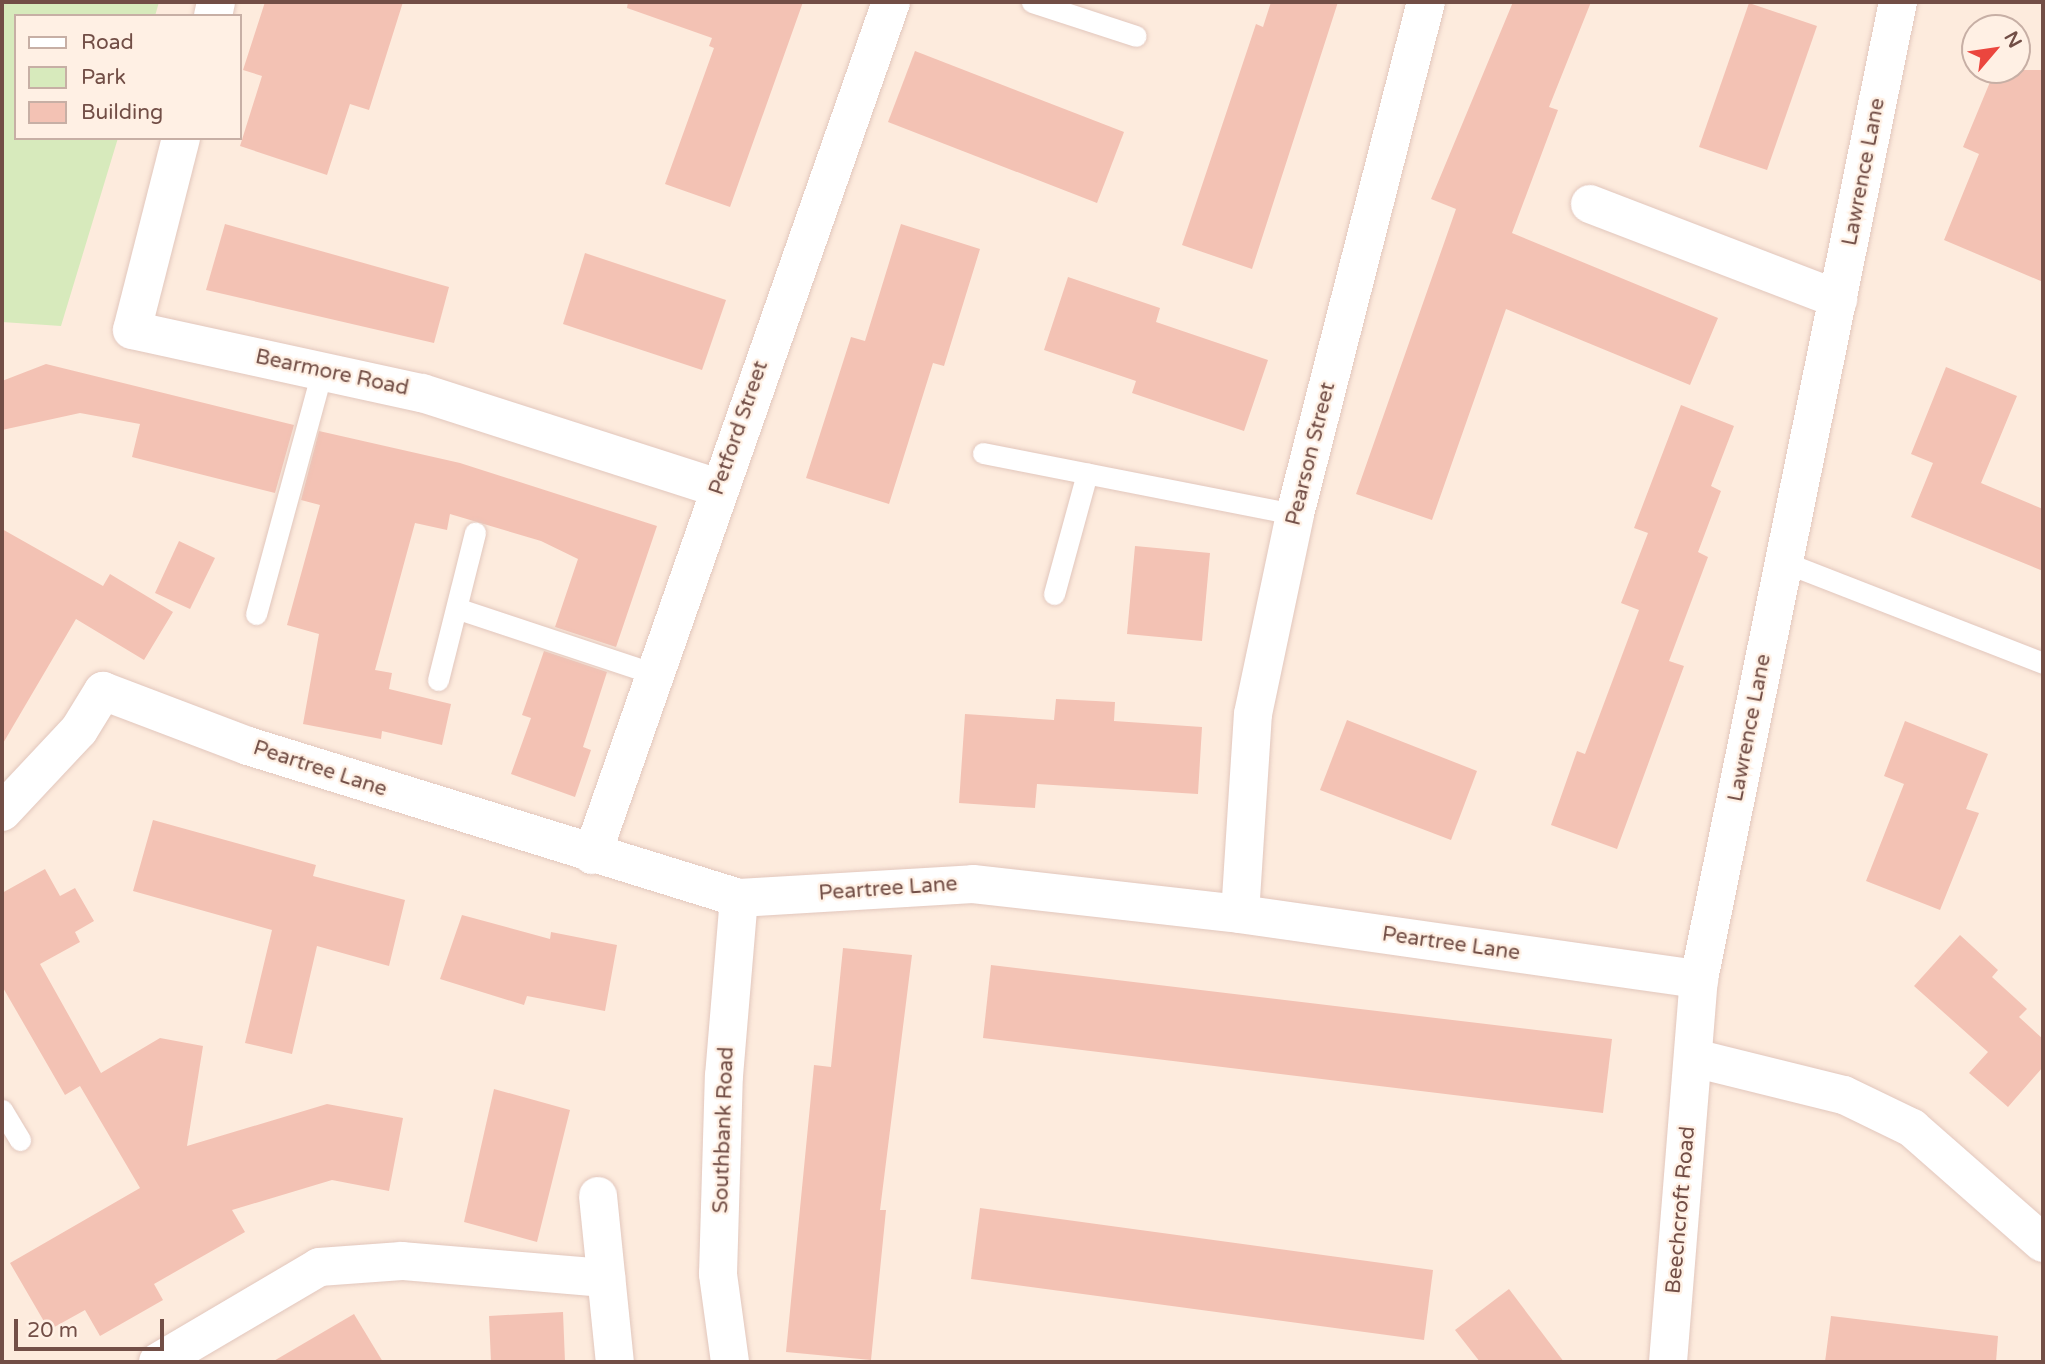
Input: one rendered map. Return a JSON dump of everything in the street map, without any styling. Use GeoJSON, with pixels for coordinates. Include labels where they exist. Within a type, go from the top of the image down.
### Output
{"type":"FeatureCollection","features":[{"type":"Feature","properties":{"kind":"street","name":"Petford Street"},"geometry":{"type":"LineString","coordinates":[[592,855],[718,488],[891,2]]}},
{"type":"Feature","properties":{"kind":"street","name":"Pearson Street"},"geometry":{"type":"LineString","coordinates":[[1240,914],[1253,714],[1295,514],[1426,2]]}},
{"type":"Feature","properties":{"kind":"street","name":"Lawrence Lane"},"geometry":{"type":"LineString","coordinates":[[1694,1058],[1699,979],[1898,2]]}},
{"type":"Feature","properties":{"kind":"street","name":"Bearmore Road"},"geometry":{"type":"LineString","coordinates":[[180,140],[132,330],[422,393],[718,488]]}},
{"type":"Feature","properties":{"kind":"street"},"geometry":{"type":"LineString","coordinates":[[1590,204],[1838,299]]}},
{"type":"Feature","properties":{"kind":"street","name":"Peartree Lane"},"geometry":{"type":"LineString","coordinates":[[2,812],[79,730],[103,691],[248,746],[592,855],[739,898],[974,884],[1240,914],[1699,979]]}},
{"type":"Feature","properties":{"kind":"street","name":"Southbank Road"},"geometry":{"type":"LineString","coordinates":[[730,1362],[718,1274],[724,1076],[739,898]]}},
{"type":"Feature","properties":{"kind":"street"},"geometry":{"type":"LineString","coordinates":[[1694,1058],[1844,1095],[1912,1128],[2043,1243]]}},
{"type":"Feature","properties":{"kind":"street","name":"Beechcroft Road"},"geometry":{"type":"LineString","coordinates":[[1668,1362],[1694,1058]]}},
{"type":"Feature","properties":{"kind":"street"},"geometry":{"type":"LineString","coordinates":[[598,1196],[615,1362]]}},
{"type":"Feature","properties":{"kind":"street"},"geometry":{"type":"LineString","coordinates":[[158,1362],[319,1268],[402,1261],[606,1278]]}},
{"type":"Feature","properties":{"kind":"lane"},"geometry":{"type":"LineString","coordinates":[[1032,2],[1136,36]]}},
{"type":"Feature","properties":{"kind":"lane"},"geometry":{"type":"LineString","coordinates":[[256,614],[322,371]]}},
{"type":"Feature","properties":{"kind":"lane"},"geometry":{"type":"LineString","coordinates":[[983,453],[1295,514]]}},
{"type":"Feature","properties":{"kind":"lane"},"geometry":{"type":"LineString","coordinates":[[1054,594],[1087,473]]}},
{"type":"Feature","properties":{"kind":"lane"},"geometry":{"type":"LineString","coordinates":[[438,680],[459,609],[475,533]]}},
{"type":"Feature","properties":{"kind":"lane"},"geometry":{"type":"LineString","coordinates":[[1784,562],[2043,663]]}},
{"type":"Feature","properties":{"kind":"lane"},"geometry":{"type":"LineString","coordinates":[[459,609],[654,674]]}},
{"type":"Feature","properties":{"kind":"lane"},"geometry":{"type":"LineString","coordinates":[[2,1110],[20,1140]]}},
{"type":"Feature","properties":{"kind":"green space"},"geometry":{"type":"Polygon","coordinates":[[[2,2],[159,2],[156,14],[14,14],[14,140],[117,140],[61,326],[2,322],[2,2]]]}},
{"type":"Feature","properties":{"kind":"building"},"geometry":{"type":"Polygon","coordinates":[[[265,2],[403,2],[369,110],[350,104],[327,175],[240,146],[262,76],[243,70],[265,2]]]}},
{"type":"Feature","properties":{"kind":"building"},"geometry":{"type":"Polygon","coordinates":[[[628,2],[803,2],[730,207],[665,184],[714,48],[709,46],[712,38],[627,8],[628,2]]]}},
{"type":"Feature","properties":{"kind":"building"},"geometry":{"type":"Polygon","coordinates":[[[1271,2],[1338,2],[1252,269],[1182,245],[1256,24],[1263,27],[1271,2]]]}},
{"type":"Feature","properties":{"kind":"building"},"geometry":{"type":"Polygon","coordinates":[[[1513,2],[1591,2],[1549,107],[1558,110],[1512,233],[1718,318],[1690,385],[1506,309],[1432,520],[1356,494],[1456,209],[1431,199],[1513,2]]]}},
{"type":"Feature","properties":{"kind":"building"},"geometry":{"type":"Polygon","coordinates":[[[1749,3],[1817,26],[1767,170],[1699,147],[1749,3]]]}},
{"type":"Feature","properties":{"kind":"building"},"geometry":{"type":"Polygon","coordinates":[[[915,51],[1124,132],[1097,203],[888,122],[915,51]]]}},
{"type":"Feature","properties":{"kind":"building"},"geometry":{"type":"Polygon","coordinates":[[[2031,70],[2043,70],[2043,282],[1944,240],[1979,154],[1963,147],[1989,84],[2031,84],[2031,70]]]}},
{"type":"Feature","properties":{"kind":"building"},"geometry":{"type":"Polygon","coordinates":[[[225,224],[449,287],[434,343],[206,290],[225,224]]]}},
{"type":"Feature","properties":{"kind":"building"},"geometry":{"type":"Polygon","coordinates":[[[901,224],[980,249],[944,366],[933,363],[889,504],[806,478],[851,337],[865,341],[901,224]]]}},
{"type":"Feature","properties":{"kind":"building"},"geometry":{"type":"Polygon","coordinates":[[[585,253],[726,300],[702,370],[563,324],[585,253]]]}},
{"type":"Feature","properties":{"kind":"building"},"geometry":{"type":"Polygon","coordinates":[[[1068,277],[1160,308],[1156,322],[1268,360],[1244,431],[1132,393],[1136,381],[1044,350],[1068,277]]]}},
{"type":"Feature","properties":{"kind":"building"},"geometry":{"type":"Polygon","coordinates":[[[46,364],[294,425],[275,493],[132,457],[140,424],[80,413],[2,430],[2,381],[46,364]]]}},
{"type":"Feature","properties":{"kind":"building"},"geometry":{"type":"Polygon","coordinates":[[[1946,367],[2017,396],[1981,483],[2043,509],[2043,571],[1911,517],[1933,463],[1911,454],[1946,367]]]}},
{"type":"Feature","properties":{"kind":"building"},"geometry":{"type":"Polygon","coordinates":[[[1681,405],[1734,426],[1711,486],[1721,491],[1698,552],[1708,557],[1669,661],[1684,666],[1617,849],[1551,825],[1577,751],[1585,754],[1639,610],[1621,603],[1648,533],[1634,528],[1681,405]]]}},
{"type":"Feature","properties":{"kind":"building"},"geometry":{"type":"Polygon","coordinates":[[[319,431],[460,463],[657,526],[616,647],[555,627],[578,559],[541,541],[450,514],[447,530],[415,523],[375,670],[392,673],[389,689],[451,704],[442,745],[382,731],[381,739],[303,724],[319,634],[287,625],[320,505],[301,500],[319,431]]]}},
{"type":"Feature","properties":{"kind":"building"},"geometry":{"type":"Polygon","coordinates":[[[2,529],[103,586],[110,574],[173,612],[144,660],[76,619],[2,745],[2,529]]]}},
{"type":"Feature","properties":{"kind":"building"},"geometry":{"type":"Polygon","coordinates":[[[179,541],[215,558],[190,609],[155,593],[179,541]]]}},
{"type":"Feature","properties":{"kind":"building"},"geometry":{"type":"Polygon","coordinates":[[[1135,546],[1210,553],[1202,641],[1127,634],[1135,546]]]}},
{"type":"Feature","properties":{"kind":"building"},"geometry":{"type":"Polygon","coordinates":[[[544,651],[607,672],[583,747],[591,750],[575,797],[511,774],[531,718],[522,715],[544,651]]]}},
{"type":"Feature","properties":{"kind":"building"},"geometry":{"type":"Polygon","coordinates":[[[1056,699],[1115,702],[1114,721],[1202,727],[1198,794],[1037,784],[1035,808],[959,803],[965,714],[1054,720],[1056,699]]]}},
{"type":"Feature","properties":{"kind":"building"},"geometry":{"type":"Polygon","coordinates":[[[1347,720],[1477,771],[1451,840],[1320,790],[1347,720]]]}},
{"type":"Feature","properties":{"kind":"building"},"geometry":{"type":"Polygon","coordinates":[[[1905,721],[1988,754],[1966,809],[1979,813],[1940,910],[1866,881],[1904,784],[1884,776],[1905,721]]]}},
{"type":"Feature","properties":{"kind":"building"},"geometry":{"type":"Polygon","coordinates":[[[153,820],[316,865],[313,876],[405,900],[389,966],[317,946],[292,1054],[245,1043],[272,930],[133,891],[153,820]]]}},
{"type":"Feature","properties":{"kind":"building"},"geometry":{"type":"Polygon","coordinates":[[[45,869],[60,896],[75,888],[94,921],[75,932],[80,942],[40,964],[101,1073],[160,1038],[203,1046],[187,1146],[327,1104],[403,1118],[389,1191],[332,1180],[232,1210],[245,1232],[154,1284],[163,1300],[100,1336],[85,1310],[49,1330],[10,1263],[140,1188],[80,1086],[65,1095],[2,986],[2,893],[45,869]]]}},
{"type":"Feature","properties":{"kind":"building"},"geometry":{"type":"Polygon","coordinates":[[[462,915],[550,939],[551,932],[617,945],[605,1011],[527,996],[524,1005],[440,979],[462,915]]]}},
{"type":"Feature","properties":{"kind":"building"},"geometry":{"type":"Polygon","coordinates":[[[1960,935],[1998,970],[1992,977],[2027,1009],[2019,1017],[2043,1039],[2043,1067],[2008,1107],[1969,1073],[1988,1052],[1914,986],[1960,935]]]}},
{"type":"Feature","properties":{"kind":"building"},"geometry":{"type":"Polygon","coordinates":[[[843,948],[912,955],[880,1210],[886,1210],[871,1360],[786,1352],[814,1065],[831,1067],[843,948]]]}},
{"type":"Feature","properties":{"kind":"building"},"geometry":{"type":"Polygon","coordinates":[[[991,965],[1612,1039],[1603,1113],[983,1038],[991,965]]]}},
{"type":"Feature","properties":{"kind":"building"},"geometry":{"type":"Polygon","coordinates":[[[494,1089],[570,1110],[537,1242],[464,1222],[494,1089]]]}},
{"type":"Feature","properties":{"kind":"building"},"geometry":{"type":"Polygon","coordinates":[[[980,1208],[1433,1270],[1424,1340],[971,1279],[980,1208]]]}},
{"type":"Feature","properties":{"kind":"building"},"geometry":{"type":"Polygon","coordinates":[[[1509,1289],[1564,1362],[1480,1362],[1455,1330],[1509,1289]]]}},
{"type":"Feature","properties":{"kind":"building"},"geometry":{"type":"Polygon","coordinates":[[[563,1312],[565,1362],[491,1362],[489,1316],[563,1312]]]}},
{"type":"Feature","properties":{"kind":"building"},"geometry":{"type":"Polygon","coordinates":[[[354,1314],[383,1362],[272,1362],[354,1314]]]}},
{"type":"Feature","properties":{"kind":"building"},"geometry":{"type":"Polygon","coordinates":[[[1831,1316],[1998,1336],[1996,1362],[1825,1362],[1831,1316]]]}}]}
